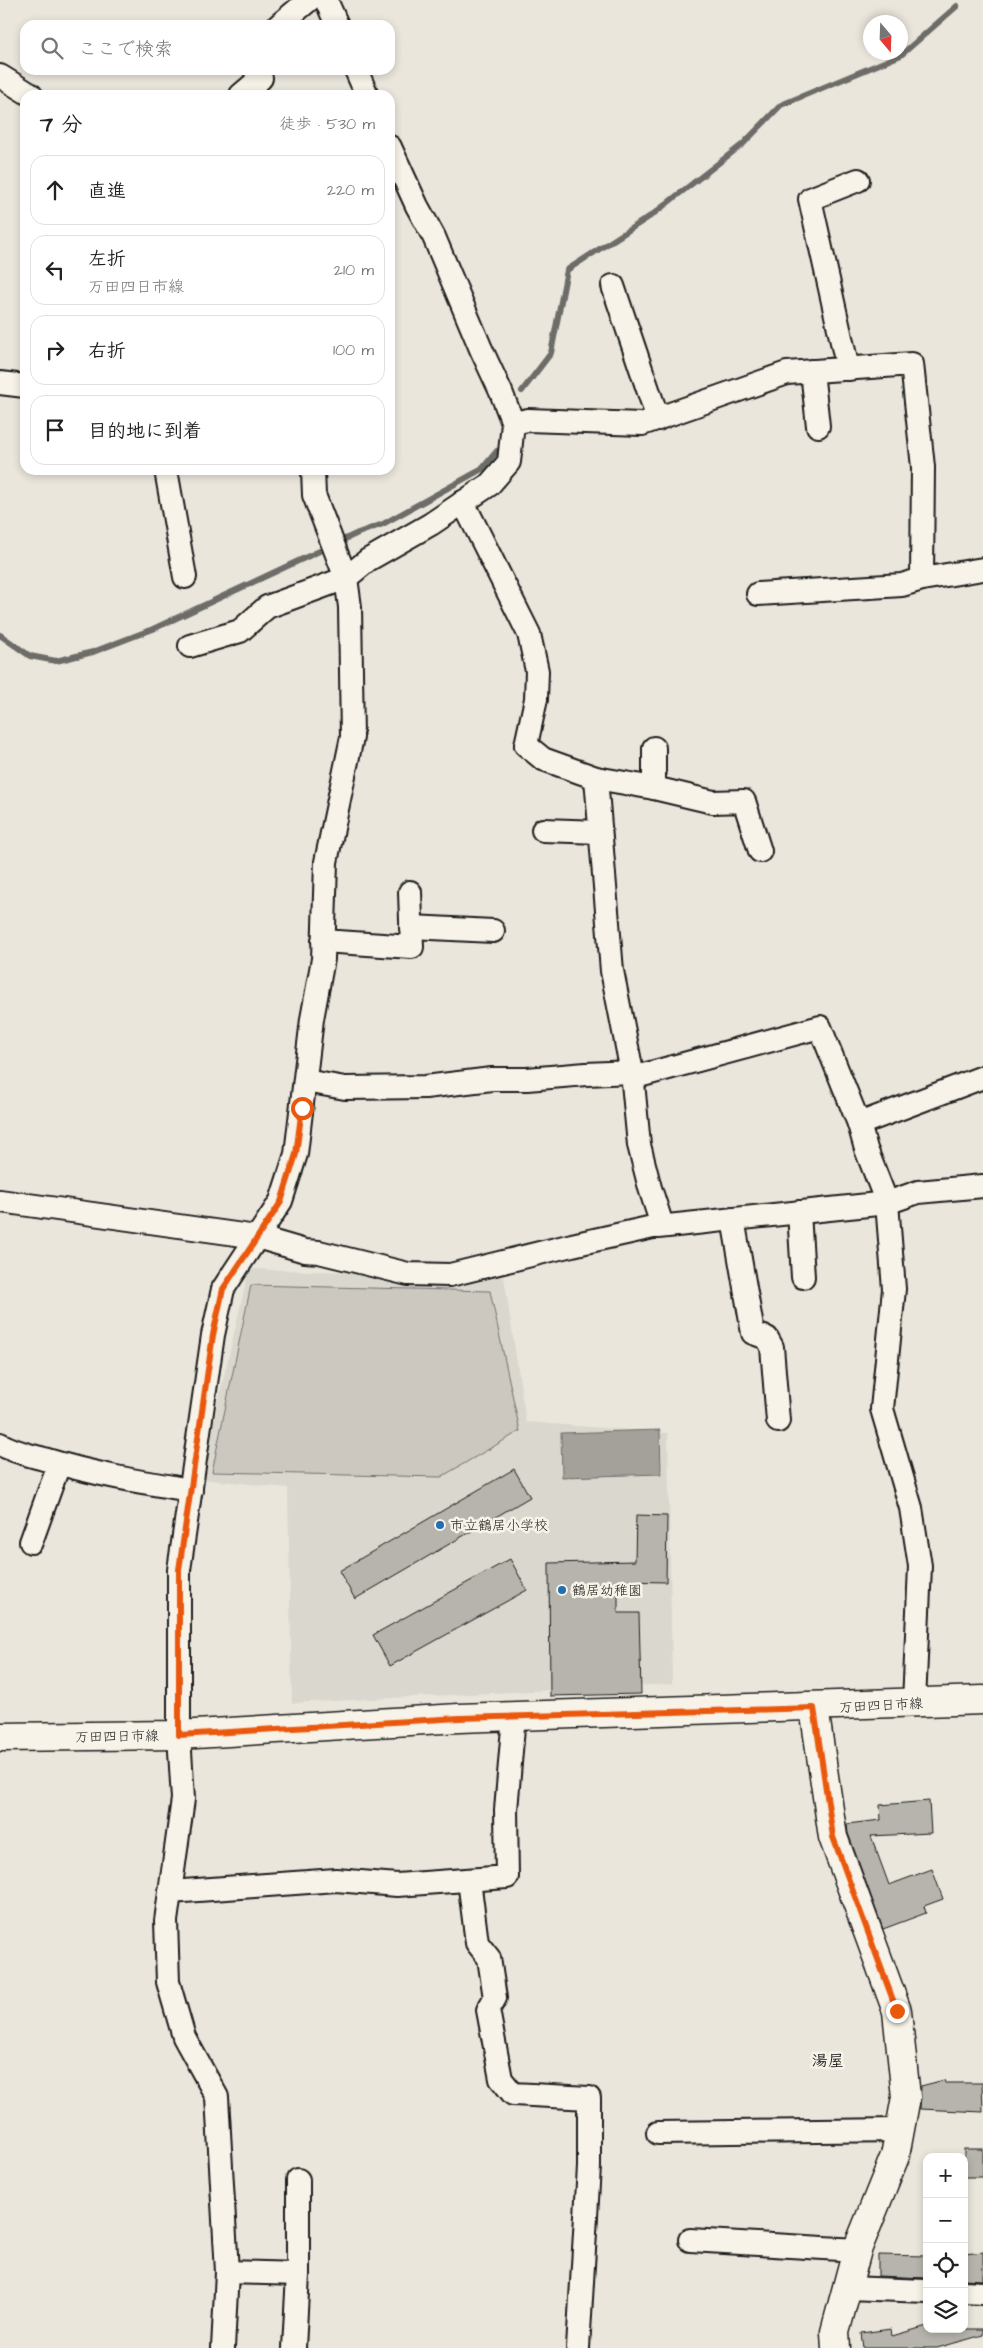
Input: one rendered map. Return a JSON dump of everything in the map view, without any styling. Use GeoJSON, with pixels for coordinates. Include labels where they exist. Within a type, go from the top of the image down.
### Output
{"type":"FeatureCollection","features":[{"type":"Feature","properties":{"kind":"main road","name":"万田四日市線"},"geometry":{"type":"LineString","coordinates":[[0,1736],[179,1735],[514,1716],[814,1708],[914,1703],[982,1704]]}},
{"type":"Feature","properties":{"kind":"main road"},"geometry":{"type":"LineString","coordinates":[[814,1708],[833,1837],[897,2011],[906,2097],[894,2156],[857,2250],[835,2332],[836,2348]]}},
{"type":"Feature","properties":{"kind":"street"},"geometry":{"type":"LineString","coordinates":[[285,20],[310,0]]}},
{"type":"Feature","properties":{"kind":"street"},"geometry":{"type":"LineString","coordinates":[[326,0],[335,20]]}},
{"type":"Feature","properties":{"kind":"street"},"geometry":{"type":"LineString","coordinates":[[247,90],[261,78],[259,75]]}},
{"type":"Feature","properties":{"kind":"street"},"geometry":{"type":"LineString","coordinates":[[358,75],[365,90]]}},
{"type":"Feature","properties":{"kind":"street"},"geometry":{"type":"LineString","coordinates":[[0,76],[23,90]]}},
{"type":"Feature","properties":{"kind":"street"},"geometry":{"type":"LineString","coordinates":[[190,646],[240,631],[267,607],[346,578],[368,560],[488,486],[509,462],[512,423],[501,392],[434,237],[417,206],[395,157]]}},
{"type":"Feature","properties":{"kind":"street"},"geometry":{"type":"LineString","coordinates":[[848,368],[810,199],[858,180]]}},
{"type":"Feature","properties":{"kind":"street"},"geometry":{"type":"LineString","coordinates":[[613,286],[658,419]]}},
{"type":"Feature","properties":{"kind":"street"},"geometry":{"type":"LineString","coordinates":[[512,423],[528,420],[642,424],[787,373],[912,364],[923,468],[922,579]]}},
{"type":"Feature","properties":{"kind":"street"},"geometry":{"type":"LineString","coordinates":[[812,371],[818,426]]}},
{"type":"Feature","properties":{"kind":"street"},"geometry":{"type":"LineString","coordinates":[[0,383],[20,385]]}},
{"type":"Feature","properties":{"kind":"street"},"geometry":{"type":"LineString","coordinates":[[167,475],[185,577]]}},
{"type":"Feature","properties":{"kind":"street"},"geometry":{"type":"LineString","coordinates":[[223,2348],[227,2272],[217,2097],[184,2037],[168,1982],[166,1921],[183,1798],[179,1735],[179,1570],[213,1335],[223,1289],[281,1202],[296,1154],[323,959],[326,862],[352,737],[350,607],[346,578],[314,495],[313,475]]}},
{"type":"Feature","properties":{"kind":"street"},"geometry":{"type":"LineString","coordinates":[[463,502],[529,634],[537,672],[536,690],[526,745],[542,759],[596,778],[654,788],[713,802],[744,801],[760,851]]}},
{"type":"Feature","properties":{"kind":"street"},"geometry":{"type":"LineString","coordinates":[[758,594],[902,585],[922,579],[982,572]]}},
{"type":"Feature","properties":{"kind":"street"},"geometry":{"type":"LineString","coordinates":[[654,748],[654,788]]}},
{"type":"Feature","properties":{"kind":"street"},"geometry":{"type":"LineString","coordinates":[[596,778],[612,971],[632,1075],[639,1145],[662,1225]]}},
{"type":"Feature","properties":{"kind":"street"},"geometry":{"type":"LineString","coordinates":[[543,830],[600,832]]}},
{"type":"Feature","properties":{"kind":"street"},"geometry":{"type":"LineString","coordinates":[[323,941],[412,948],[410,892]]}},
{"type":"Feature","properties":{"kind":"street"},"geometry":{"type":"LineString","coordinates":[[412,927],[493,931]]}},
{"type":"Feature","properties":{"kind":"street"},"geometry":{"type":"LineString","coordinates":[[305,1081],[345,1088],[425,1088],[492,1079],[527,1079],[586,1074],[632,1075],[820,1027],[859,1124],[886,1203],[894,1289],[882,1409],[910,1508],[920,1566],[914,1703]]}},
{"type":"Feature","properties":{"kind":"street"},"geometry":{"type":"LineString","coordinates":[[859,1124],[983,1077]]}},
{"type":"Feature","properties":{"kind":"street"},"geometry":{"type":"LineString","coordinates":[[662,1225],[658,1227],[886,1203],[918,1192],[983,1186]]}},
{"type":"Feature","properties":{"kind":"street"},"geometry":{"type":"LineString","coordinates":[[0,1201],[257,1237],[305,1251],[319,1252],[408,1274],[450,1276],[572,1245],[662,1225]]}},
{"type":"Feature","properties":{"kind":"street"},"geometry":{"type":"LineString","coordinates":[[799,1212],[803,1277]]}},
{"type":"Feature","properties":{"kind":"street"},"geometry":{"type":"LineString","coordinates":[[734,1219],[753,1333],[767,1338],[772,1347],[778,1421]]}},
{"type":"Feature","properties":{"kind":"street"},"geometry":{"type":"LineString","coordinates":[[0,1444],[8,1449],[59,1464],[124,1479],[191,1490]]}},
{"type":"Feature","properties":{"kind":"street"},"geometry":{"type":"LineString","coordinates":[[31,1542],[59,1464]]}},
{"type":"Feature","properties":{"kind":"street"},"geometry":{"type":"LineString","coordinates":[[170,1892],[336,1880],[397,1884],[507,1877],[506,1810],[514,1716]]}},
{"type":"Feature","properties":{"kind":"street"},"geometry":{"type":"LineString","coordinates":[[469,1880],[477,1943],[489,1958],[495,1998],[488,2010],[501,2080],[512,2094],[589,2098],[589,2167],[578,2348]]}},
{"type":"Feature","properties":{"kind":"street"},"geometry":{"type":"LineString","coordinates":[[658,2133],[900,2130]]}},
{"type":"Feature","properties":{"kind":"street"},"geometry":{"type":"LineString","coordinates":[[294,2348],[298,2274],[298,2180]]}},
{"type":"Feature","properties":{"kind":"street"},"geometry":{"type":"LineString","coordinates":[[690,2240],[857,2250]]}},
{"type":"Feature","properties":{"kind":"street"},"geometry":{"type":"LineString","coordinates":[[227,2272],[298,2274]]}},
{"type":"Feature","properties":{"kind":"street"},"geometry":{"type":"LineString","coordinates":[[847,2288],[923,2291]]}},
{"type":"Feature","properties":{"kind":"street"},"geometry":{"type":"LineString","coordinates":[[968,2292],[983,2293]]}},
{"type":"Feature","properties":{"kind":"shaded area"},"geometry":{"type":"Polygon","coordinates":[[[249,1269],[504,1277],[526,1422],[668,1433],[672,1684],[292,1703],[288,1488],[200,1479],[249,1269]]]}},
{"type":"Feature","properties":{"kind":"shaded area"},"geometry":{"type":"Polygon","coordinates":[[[251,1285],[490,1291],[520,1431],[441,1477],[212,1472],[251,1285]]]}},
{"type":"Feature","properties":{"kind":"shaded area"},"geometry":{"type":"Polygon","coordinates":[[[660,1430],[661,1474],[562,1477],[561,1433],[660,1430]]]}},
{"type":"Feature","properties":{"kind":"building"},"geometry":{"type":"Polygon","coordinates":[[[514,1469],[530,1497],[355,1599],[339,1571],[514,1469]]]}},
{"type":"Feature","properties":{"kind":"building"},"geometry":{"type":"Polygon","coordinates":[[[636,1515],[667,1516],[666,1582],[618,1581],[618,1613],[639,1613],[641,1694],[550,1696],[549,1563],[635,1561],[636,1515]]]}},
{"type":"Feature","properties":{"kind":"building"},"geometry":{"type":"Polygon","coordinates":[[[510,1559],[527,1590],[390,1666],[373,1635],[510,1559]]]}},
{"type":"Feature","properties":{"kind":"building"},"geometry":{"type":"Polygon","coordinates":[[[929,1801],[931,1833],[871,1836],[889,1885],[932,1869],[943,1899],[924,1906],[926,1913],[883,1929],[848,1833],[847,1824],[881,1820],[880,1805],[929,1801]]]}},
{"type":"Feature","properties":{"kind":"building"},"geometry":{"type":"Polygon","coordinates":[[[944,2080],[945,2083],[982,2083],[983,2112],[920,2109],[921,2086],[944,2080]]]}},
{"type":"Feature","properties":{"kind":"building"},"geometry":{"type":"Polygon","coordinates":[[[964,2149],[983,2149],[983,2177],[968,2177],[968,2153],[964,2153],[964,2149]]]}},
{"type":"Feature","properties":{"kind":"building"},"geometry":{"type":"Polygon","coordinates":[[[983,2252],[983,2280],[968,2279],[968,2254],[983,2252]]]}},
{"type":"Feature","properties":{"kind":"building"},"geometry":{"type":"Polygon","coordinates":[[[878,2255],[923,2256],[923,2278],[878,2276],[878,2255]]]}},
{"type":"Feature","properties":{"kind":"building"},"geometry":{"type":"Polygon","coordinates":[[[923,2327],[923,2333],[968,2333],[968,2329],[983,2329],[983,2335],[937,2348],[863,2348],[861,2333],[891,2329],[892,2336],[923,2327]]]}},
{"type":"Feature","properties":{"kind":"waterway"},"geometry":{"type":"LineString","coordinates":[[522,391],[551,353],[567,270],[652,215],[743,144],[781,105],[901,55],[957,6]]}},
{"type":"Feature","properties":{"kind":"waterway"},"geometry":{"type":"LineString","coordinates":[[0,635],[30,656],[56,661],[93,652],[153,629],[358,533],[383,524],[482,469],[497,451]]}},
{"type":"Feature","properties":{"kind":"place","name":"市立鶴居小学校"},"geometry":{"type":"Point","coordinates":[440,1525]}},
{"type":"Feature","properties":{"kind":"place","name":"鶴居幼稚園"},"geometry":{"type":"Point","coordinates":[562,1590]}},
{"type":"Feature","properties":{"kind":"district","name":"湯屋"},"geometry":{"type":"Point","coordinates":[828,2060]}},
{"type":"Feature","properties":{"kind":"route"},"geometry":{"type":"LineString","coordinates":[[302,1108],[296,1154],[281,1202],[223,1289],[213,1335],[179,1570],[179,1735],[459,1718],[814,1708],[833,1837],[897,2011]]}}]}
